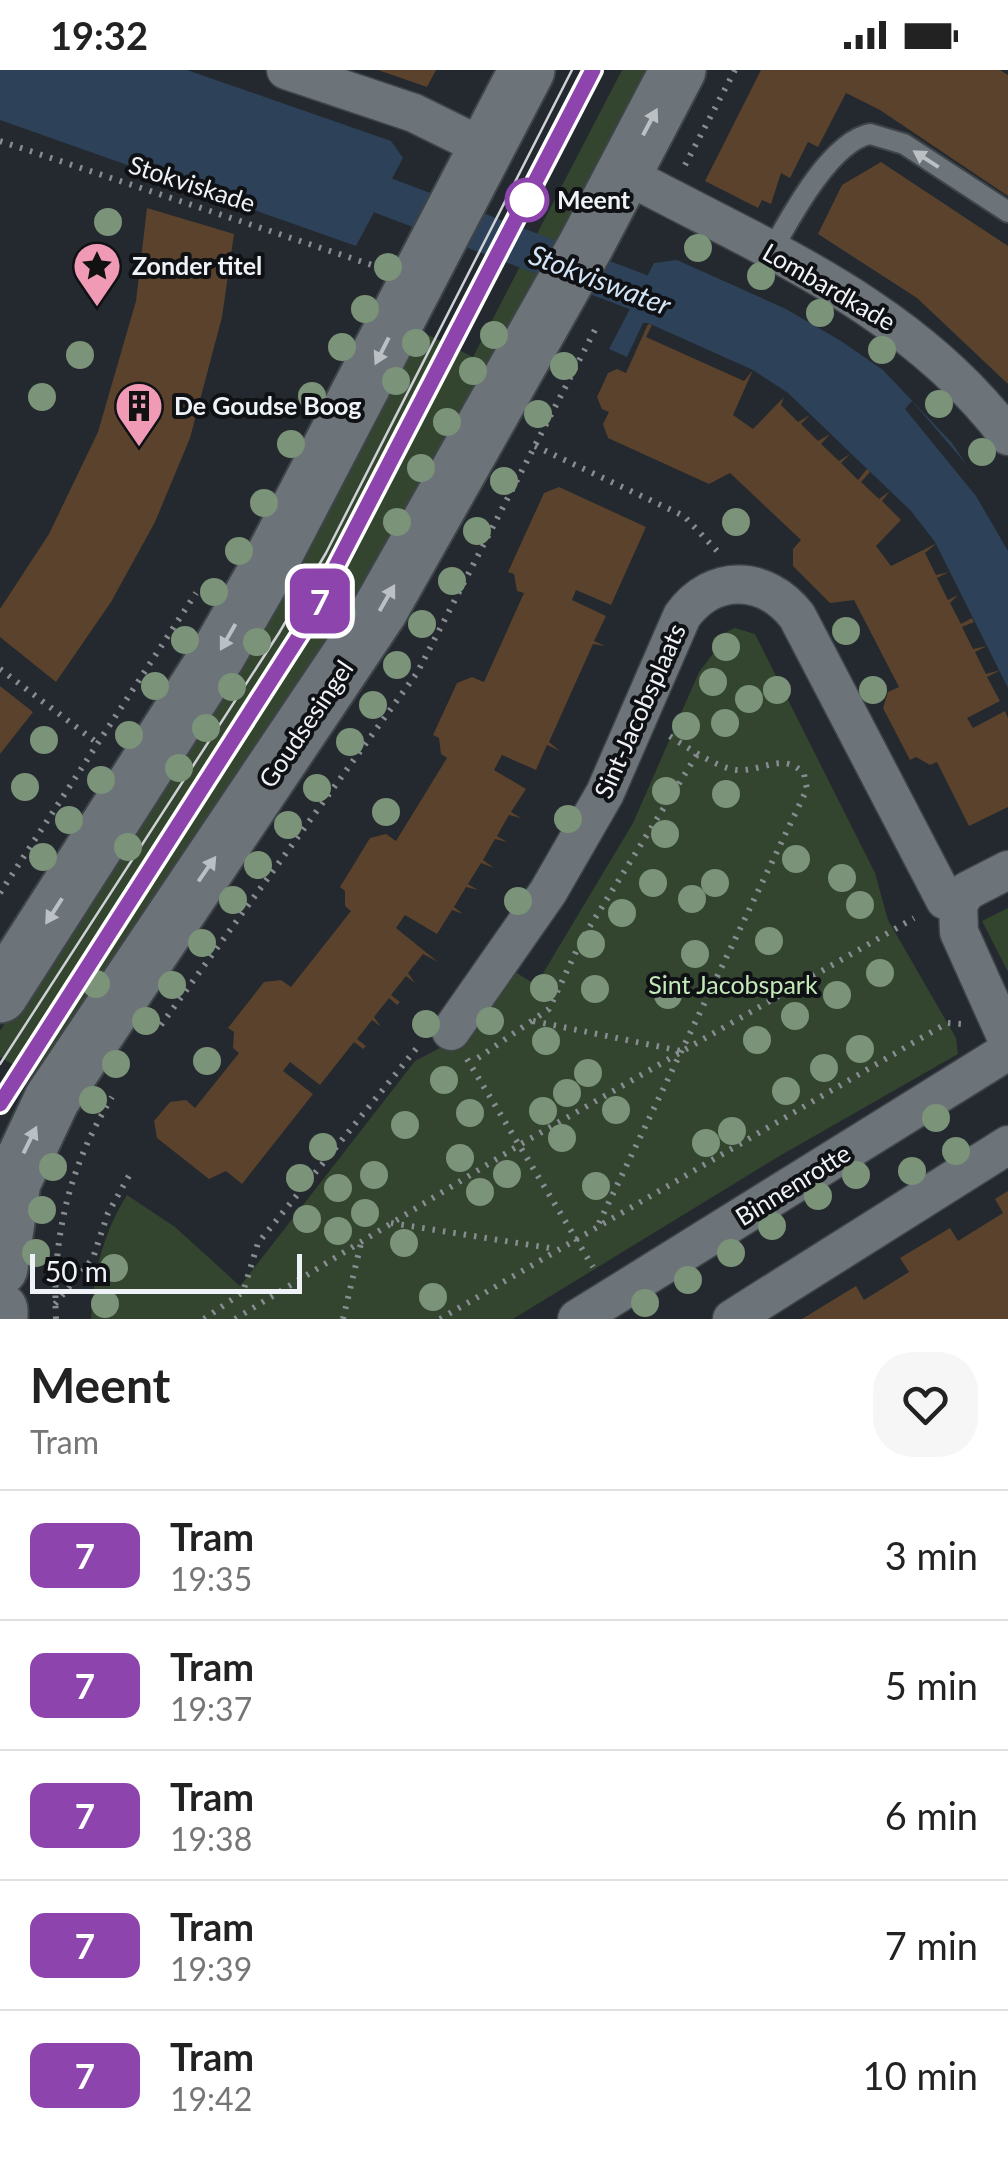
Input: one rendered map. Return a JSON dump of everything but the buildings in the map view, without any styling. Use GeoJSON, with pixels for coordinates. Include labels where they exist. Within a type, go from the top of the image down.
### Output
{"type":"FeatureCollection","features":[{"type":"Feature","properties":{"kind":"main road"},"geometry":{"type":"LineString","coordinates":[[0,996],[218,656],[294,522],[402,260],[475,172],[527,70]]}},
{"type":"Feature","properties":{"kind":"main road","name":"Goudsesingel"},"geometry":{"type":"LineString","coordinates":[[0,1268],[12,1182],[52,1099],[340,676],[453,485],[570,324],[585,248],[645,185],[678,70]]}},
{"type":"Feature","properties":{"kind":"main road"},"geometry":{"type":"LineString","coordinates":[[0,1310],[0,1319]]}},
{"type":"Feature","properties":{"kind":"street"},"geometry":{"type":"LineString","coordinates":[[286,70],[328,77],[414,114],[475,172]]}},
{"type":"Feature","properties":{"kind":"street","name":"Lombardkade"},"geometry":{"type":"LineString","coordinates":[[645,185],[849,294],[925,346],[973,392],[1008,436]]}},
{"type":"Feature","properties":{"kind":"street"},"geometry":{"type":"LineString","coordinates":[[731,583],[766,589],[797,616],[952,902],[959,932],[1001,1025]]}},
{"type":"Feature","properties":{"kind":"street","name":"Sint-Jacobsplaats"},"geometry":{"type":"LineString","coordinates":[[451,1031],[548,892],[605,793],[682,616],[701,596],[731,583]]}},
{"type":"Feature","properties":{"kind":"street"},"geometry":{"type":"LineString","coordinates":[[952,902],[1008,870]]}},
{"type":"Feature","properties":{"kind":"street","name":"Binnenrotte"},"geometry":{"type":"LineString","coordinates":[[578,1319],[1008,1051]]}},
{"type":"Feature","properties":{"kind":"street"},"geometry":{"type":"LineString","coordinates":[[732,1319],[1008,1145]]}},
{"type":"Feature","properties":{"kind":"lane"},"geometry":{"type":"LineString","coordinates":[[771,252],[805,189],[849,144],[870,134],[904,144],[1008,212]]}},
{"type":"Feature","properties":{"kind":"path"},"geometry":{"type":"LineString","coordinates":[[645,185],[735,70]]}},
{"type":"Feature","properties":{"kind":"path","name":"Stokviskade"},"geometry":{"type":"LineString","coordinates":[[0,141],[372,264]]}},
{"type":"Feature","properties":{"kind":"path"},"geometry":{"type":"LineString","coordinates":[[363,282],[372,264],[402,260]]}},
{"type":"Feature","properties":{"kind":"path"},"geometry":{"type":"LineString","coordinates":[[154,1035],[417,673],[535,446],[570,324]]}},
{"type":"Feature","properties":{"kind":"path"},"geometry":{"type":"LineString","coordinates":[[535,446],[684,516],[715,544],[731,583]]}},
{"type":"Feature","properties":{"kind":"path"},"geometry":{"type":"LineString","coordinates":[[0,894],[200,588]]}},
{"type":"Feature","properties":{"kind":"path"},"geometry":{"type":"LineString","coordinates":[[0,668],[100,745]]}},
{"type":"Feature","properties":{"kind":"path"},"geometry":{"type":"LineString","coordinates":[[599,1223],[807,789],[804,774],[792,764],[781,762],[737,770],[636,717]]}},
{"type":"Feature","properties":{"kind":"path"},"geometry":{"type":"LineString","coordinates":[[470,1064],[549,1009],[582,939],[698,752]]}},
{"type":"Feature","properties":{"kind":"path"},"geometry":{"type":"LineString","coordinates":[[235,1319],[521,1144],[952,902]]}},
{"type":"Feature","properties":{"kind":"path"},"geometry":{"type":"LineString","coordinates":[[532,1021],[681,1051]]}},
{"type":"Feature","properties":{"kind":"path"},"geometry":{"type":"LineString","coordinates":[[440,1319],[947,1023],[1001,1025]]}},
{"type":"Feature","properties":{"kind":"path"},"geometry":{"type":"LineString","coordinates":[[204,1319],[243,1292],[258,1243],[409,1052],[433,1034],[451,1031],[594,1269]]}},
{"type":"Feature","properties":{"kind":"path"},"geometry":{"type":"LineString","coordinates":[[56,1319],[60,1220],[83,1148],[122,1082]]}},
{"type":"Feature","properties":{"kind":"path"},"geometry":{"type":"LineString","coordinates":[[55,1304],[93,1258],[108,1214],[130,1174]]}},
{"type":"Feature","properties":{"kind":"path"},"geometry":{"type":"LineString","coordinates":[[390,1223],[556,1249]]}},
{"type":"Feature","properties":{"kind":"path"},"geometry":{"type":"LineString","coordinates":[[343,1319],[362,1238]]}},
{"type":"Feature","properties":{"kind":"green space"},"geometry":{"type":"Polygon","coordinates":[[[622,70],[655,70],[372,601],[40,1080],[0,1057],[0,1031],[111,861],[412,327],[473,357],[622,70]]]}},
{"type":"Feature","properties":{"kind":"green space","name":"Sint Jacobspark"},"geometry":{"type":"Polygon","coordinates":[[[735,628],[755,634],[875,873],[888,920],[956,1038],[958,1054],[783,1154],[513,1319],[91,1319],[101,1254],[127,1195],[175,1227],[240,1286],[415,1061],[453,1041],[512,970],[536,985],[633,823],[699,672],[715,651],[713,638],[735,628]]]}},
{"type":"Feature","properties":{"kind":"green space"},"geometry":{"type":"Polygon","coordinates":[[[1008,908],[1008,972],[982,921],[1008,908]]]}},
{"type":"Feature","properties":{"kind":"water"},"geometry":{"type":"Polygon","coordinates":[[[0,70],[187,70],[391,141],[403,158],[356,246],[0,120],[0,70]]]}},
{"type":"Feature","properties":{"kind":"water"},"geometry":{"type":"Polygon","coordinates":[[[677,260],[786,309],[841,341],[883,370],[952,443],[1008,526],[1008,688],[935,542],[911,511],[788,393],[753,370],[648,323],[643,323],[627,357],[609,349],[654,263],[677,260]]]}},
{"type":"Feature","properties":{"kind":"pier"},"geometry":{"type":"Polygon","coordinates":[[[912,401],[978,478],[1008,526],[1008,551],[976,496],[905,409],[912,401]]]}},
{"type":"Feature","properties":{"kind":"waterway","name":"Stokviswater"},"geometry":{"type":"LineString","coordinates":[[337,178],[688,311]]}},
{"type":"Feature","properties":{"kind":"tram line"},"geometry":{"type":"LineString","coordinates":[[0,1064],[279,633],[326,553],[572,70]]}},
{"type":"Feature","properties":{"kind":"tram line"},"geometry":{"type":"LineString","coordinates":[[0,1104],[303,630],[593,70]]}},
{"type":"Feature","properties":{"kind":"tram line","name":"7"},"geometry":{"type":"LineString","coordinates":[[0,1104],[303,630],[593,70]]}},
{"type":"Feature","properties":{"kind":"place","name":"Meent"},"geometry":{"type":"Point","coordinates":[527,200]}},
{"type":"Feature","properties":{"kind":"place","name":"Zonder titel"},"geometry":{"type":"Point","coordinates":[97,308]}},
{"type":"Feature","properties":{"kind":"place","name":"De Goudse Boog"},"geometry":{"type":"Point","coordinates":[139,448]}}]}
